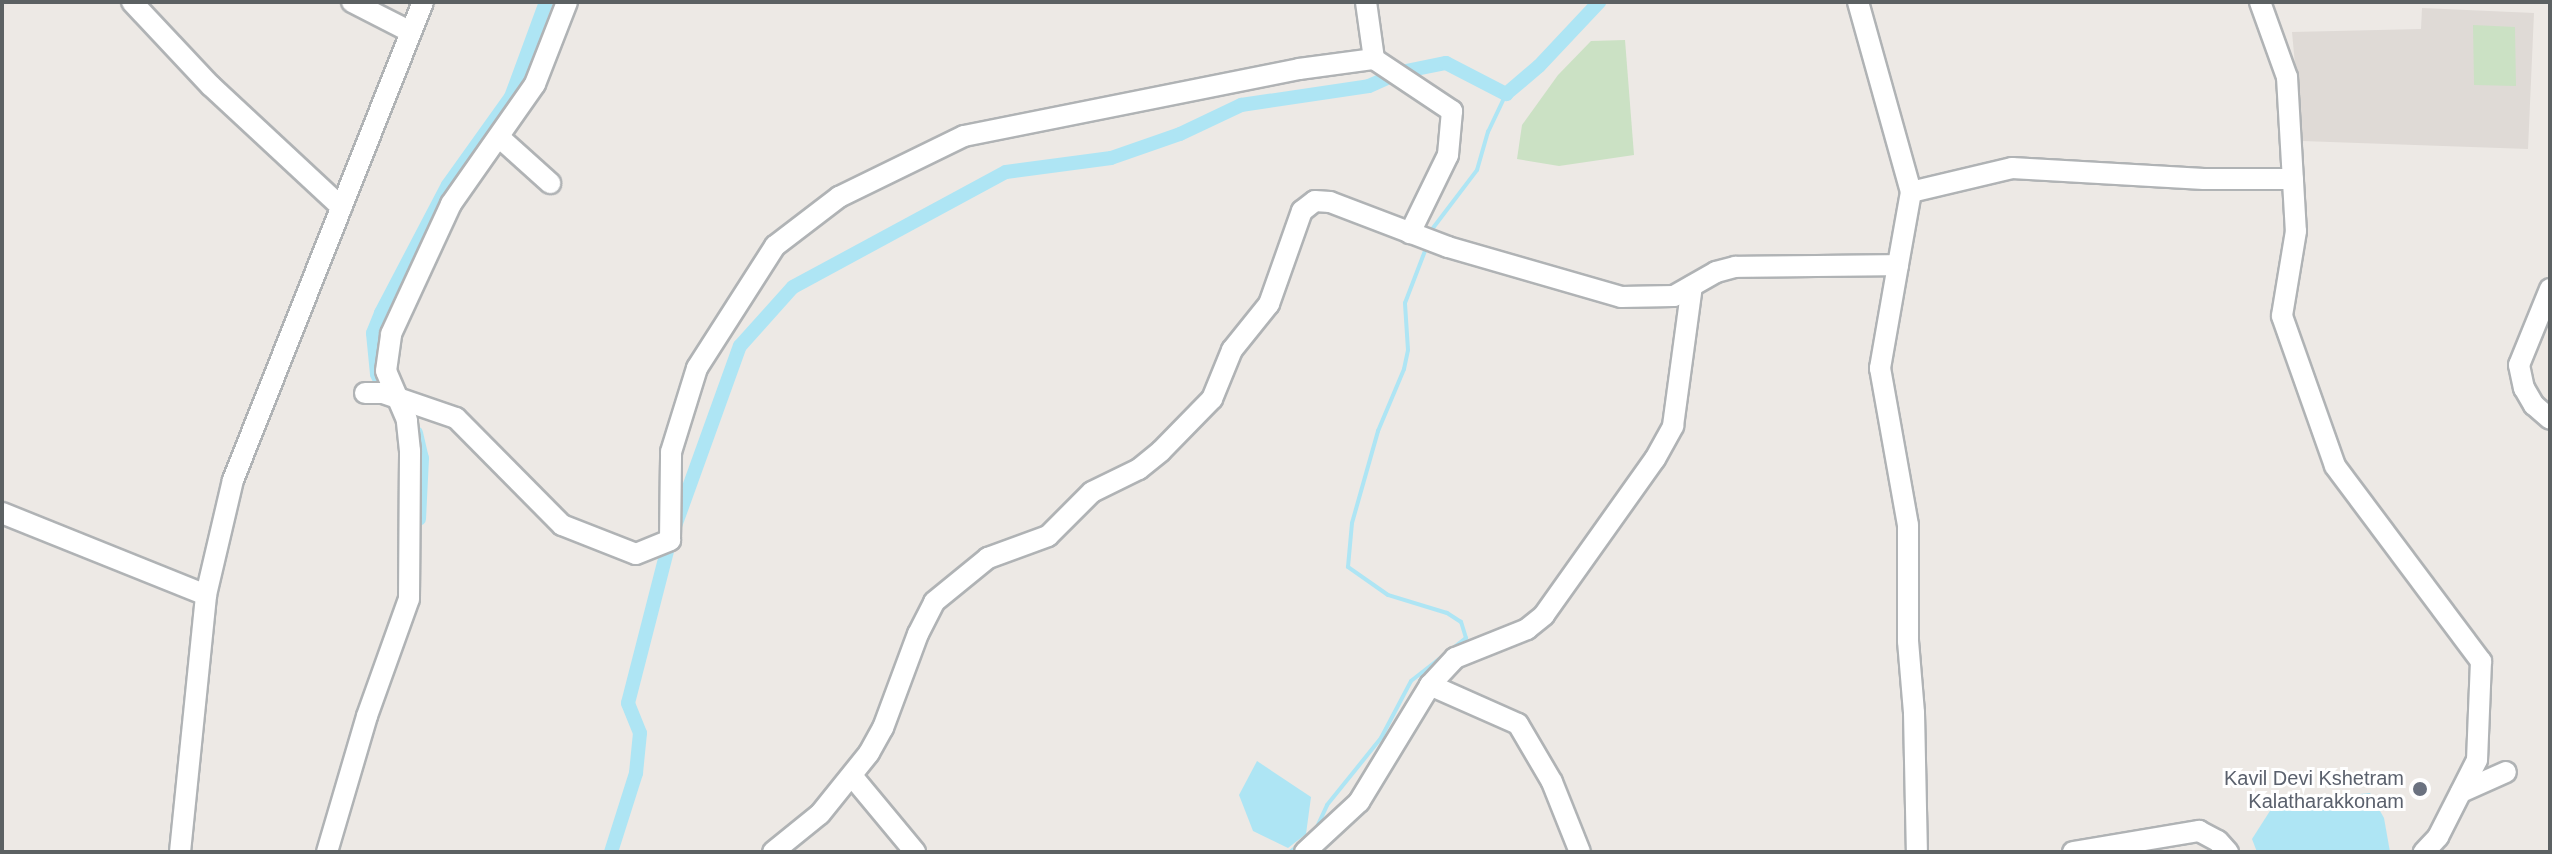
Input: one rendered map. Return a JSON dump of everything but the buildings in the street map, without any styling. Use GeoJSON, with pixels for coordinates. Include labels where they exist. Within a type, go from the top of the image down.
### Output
{"type":"FeatureCollection","features":[{"type":"Feature","properties":{"kind":"street"},"geometry":{"type":"LineString","coordinates":[[132,2],[211,86],[341,207]]}},
{"type":"Feature","properties":{"kind":"street"},"geometry":{"type":"LineString","coordinates":[[352,2],[411,32]]}},
{"type":"Feature","properties":{"kind":"street"},"geometry":{"type":"LineString","coordinates":[[180,852],[206,595],[233,480],[423,2]]}},
{"type":"Feature","properties":{"kind":"street"},"geometry":{"type":"LineString","coordinates":[[327,852],[367,716],[409,599],[410,451],[407,420],[386,371],[391,334],[401,306],[451,204],[535,84],[567,2]]}},
{"type":"Feature","properties":{"kind":"street"},"geometry":{"type":"LineString","coordinates":[[1366,2],[1374,59]]}},
{"type":"Feature","properties":{"kind":"street"},"geometry":{"type":"LineString","coordinates":[[1858,2],[1911,192],[1880,368],[1908,525],[1908,641],[1914,713],[1917,852]]}},
{"type":"Feature","properties":{"kind":"street"},"geometry":{"type":"LineString","coordinates":[[2260,2],[2287,77],[2296,231],[2282,316],[2335,466],[2481,661],[2477,760],[2438,837],[2424,852]]}},
{"type":"Feature","properties":{"kind":"street"},"geometry":{"type":"LineString","coordinates":[[365,393],[383,393],[456,418],[562,525],[636,554],[670,540],[671,452],[697,368],[775,246],[839,197],[964,136],[1299,69],[1374,59],[1452,111],[1448,155],[1410,233]]}},
{"type":"Feature","properties":{"kind":"street"},"geometry":{"type":"LineString","coordinates":[[499,137],[550,183]]}},
{"type":"Feature","properties":{"kind":"street"},"geometry":{"type":"LineString","coordinates":[[1911,192],[2012,168],[2204,179],[2293,179]]}},
{"type":"Feature","properties":{"kind":"street"},"geometry":{"type":"LineString","coordinates":[[773,852],[820,814],[852,776],[883,728],[918,634],[934,602],[988,558],[1048,536],[1092,492],[1139,469],[1161,451],[1212,399],[1232,350],[1269,304],[1298,220],[1309,204],[1330,202],[1514,268],[1621,297],[1657,299],[1674,296],[1716,272],[1735,267],[1898,265]]}},
{"type":"Feature","properties":{"kind":"street"},"geometry":{"type":"LineString","coordinates":[[1305,852],[1359,802],[1430,685],[1455,658],[1527,629],[1544,615],[1655,459],[1673,426],[1692,286]]}},
{"type":"Feature","properties":{"kind":"street"},"geometry":{"type":"LineString","coordinates":[[2550,289],[2519,365],[2529,396],[2550,419]]}},
{"type":"Feature","properties":{"kind":"street"},"geometry":{"type":"LineString","coordinates":[[2,513],[206,595]]}},
{"type":"Feature","properties":{"kind":"street"},"geometry":{"type":"LineString","coordinates":[[1430,685],[1518,724],[1552,782],[1580,852]]}},
{"type":"Feature","properties":{"kind":"street"},"geometry":{"type":"LineString","coordinates":[[2461,792],[2506,772]]}},
{"type":"Feature","properties":{"kind":"street"},"geometry":{"type":"LineString","coordinates":[[852,776],[915,852]]}},
{"type":"Feature","properties":{"kind":"street"},"geometry":{"type":"LineString","coordinates":[[2073,852],[2199,831],[2218,841],[2228,852]]}},
{"type":"Feature","properties":{"kind":"shaded area"},"geometry":{"type":"Polygon","coordinates":[[[2422,8],[2534,13],[2528,149],[2302,141],[2292,32],[2421,29],[2422,8]]]}},
{"type":"Feature","properties":{"kind":"green space"},"geometry":{"type":"Polygon","coordinates":[[[2473,25],[2515,27],[2516,86],[2474,85],[2473,25]]]}},
{"type":"Feature","properties":{"kind":"green space"},"geometry":{"type":"Polygon","coordinates":[[[1625,40],[1634,155],[1559,166],[1517,159],[1522,125],[1558,75],[1591,41],[1625,40]]]}},
{"type":"Feature","properties":{"kind":"water"},"geometry":{"type":"Polygon","coordinates":[[[1257,761],[1311,797],[1306,834],[1288,848],[1253,831],[1239,795],[1257,761]]]}},
{"type":"Feature","properties":{"kind":"water"},"geometry":{"type":"Polygon","coordinates":[[[2370,793],[2384,818],[2390,852],[2257,852],[2252,839],[2275,803],[2370,793]]]}},
{"type":"Feature","properties":{"kind":"waterway"},"geometry":{"type":"LineString","coordinates":[[381,383],[377,374],[373,333],[381,313],[448,185],[511,97],[546,2]]}},
{"type":"Feature","properties":{"kind":"waterway"},"geometry":{"type":"LineString","coordinates":[[1401,72],[1446,63],[1506,94],[1539,66],[1599,2]]}},
{"type":"Feature","properties":{"kind":"waterway"},"geometry":{"type":"LineString","coordinates":[[611,852],[636,773],[640,733],[628,703],[670,540],[740,346],[793,287],[1006,172],[1111,158],[1180,134],[1241,105],[1369,86],[1389,77]]}},
{"type":"Feature","properties":{"kind":"waterway"},"geometry":{"type":"LineString","coordinates":[[1433,228],[1477,170],[1488,132],[1506,94]]}},
{"type":"Feature","properties":{"kind":"waterway"},"geometry":{"type":"LineString","coordinates":[[1316,829],[1327,805],[1381,738],[1411,681],[1466,638],[1461,622],[1447,613],[1388,595],[1348,567],[1352,523],[1378,431],[1404,369],[1408,350],[1405,303],[1425,251]]}},
{"type":"Feature","properties":{"kind":"waterway"},"geometry":{"type":"LineString","coordinates":[[416,433],[422,458],[419,519]]}},
{"type":"Feature","properties":{"kind":"waterway"},"geometry":{"type":"LineString","coordinates":[[1290,852],[1301,843]]}},
{"type":"Feature","properties":{"kind":"place","name":"Kavil Devi Kshetram Kalatharakkonam"},"geometry":{"type":"Point","coordinates":[2420,789]}}]}
